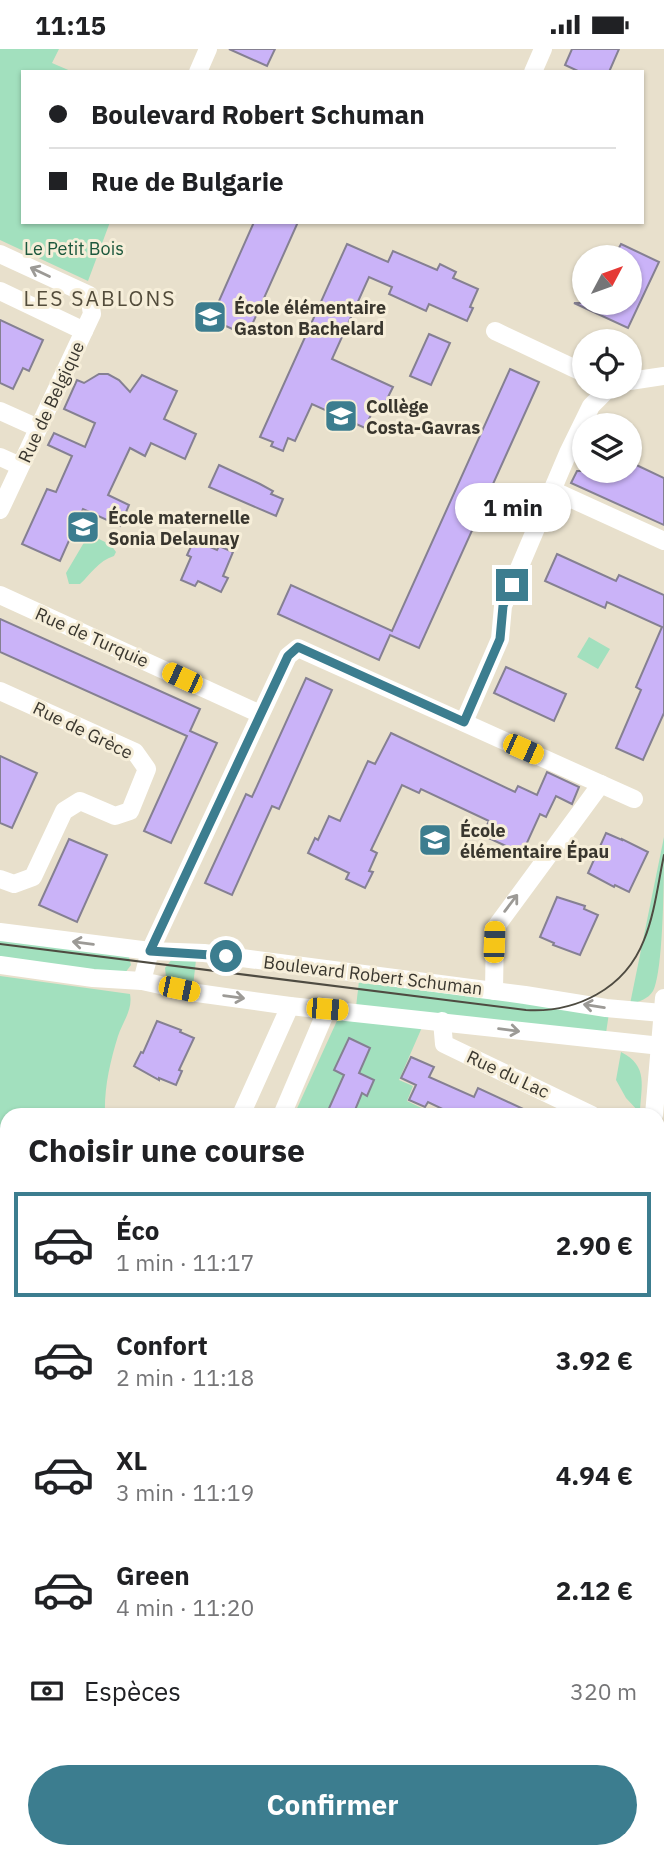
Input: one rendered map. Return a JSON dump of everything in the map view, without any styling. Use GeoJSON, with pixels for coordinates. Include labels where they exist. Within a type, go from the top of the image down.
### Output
{"type":"FeatureCollection","features":[{"type":"Feature","properties":{"kind":"street"},"geometry":{"type":"LineString","coordinates":[[199,70],[208,49]]}},
{"type":"Feature","properties":{"kind":"street"},"geometry":{"type":"LineString","coordinates":[[534,70],[543,49]]}},
{"type":"Feature","properties":{"kind":"street","name":"Rue de Belgique"},"geometry":{"type":"LineString","coordinates":[[0,254],[89,295],[92,314],[1,505]]}},
{"type":"Feature","properties":{"kind":"street","name":"Rue de Belgique"},"geometry":{"type":"LineString","coordinates":[[0,291],[84,331]]}},
{"type":"Feature","properties":{"kind":"street"},"geometry":{"type":"LineString","coordinates":[[495,331],[572,367]]}},
{"type":"Feature","properties":{"kind":"street"},"geometry":{"type":"LineString","coordinates":[[642,379],[664,376]]}},
{"type":"Feature","properties":{"kind":"street"},"geometry":{"type":"LineString","coordinates":[[464,722],[500,639],[503,606],[552,490],[591,406],[598,399]]}},
{"type":"Feature","properties":{"kind":"street"},"geometry":{"type":"LineString","coordinates":[[0,411],[38,428]]}},
{"type":"Feature","properties":{"kind":"street"},"geometry":{"type":"LineString","coordinates":[[0,457],[20,466]]}},
{"type":"Feature","properties":{"kind":"street"},"geometry":{"type":"LineString","coordinates":[[552,490],[664,541]]}},
{"type":"Feature","properties":{"kind":"street","name":"Rue de Turquie"},"geometry":{"type":"LineString","coordinates":[[0,595],[260,714]]}},
{"type":"Feature","properties":{"kind":"street"},"geometry":{"type":"LineString","coordinates":[[142,981],[150,951],[260,714],[288,656],[298,647],[634,799]]}},
{"type":"Feature","properties":{"kind":"street","name":"Rue de Grèce"},"geometry":{"type":"LineString","coordinates":[[0,691],[135,752],[147,769],[130,811],[115,815],[80,801],[64,811],[33,877],[14,884],[0,879]]}},
{"type":"Feature","properties":{"kind":"street"},"geometry":{"type":"LineString","coordinates":[[494,991],[495,928],[601,784]]}},
{"type":"Feature","properties":{"kind":"street","name":"Boulevard Robert Schuman"},"geometry":{"type":"LineString","coordinates":[[0,932],[150,951],[204,953],[606,1008],[663,1005]]}},
{"type":"Feature","properties":{"kind":"street"},"geometry":{"type":"LineString","coordinates":[[0,965],[93,978],[142,981],[198,993],[290,1006],[661,1046]]}},
{"type":"Feature","properties":{"kind":"street"},"geometry":{"type":"LineString","coordinates":[[655,1108],[663,1005]]}},
{"type":"Feature","properties":{"kind":"street"},"geometry":{"type":"LineString","coordinates":[[244,1108],[290,1006]]}},
{"type":"Feature","properties":{"kind":"street"},"geometry":{"type":"LineString","coordinates":[[285,1108],[327,1009]]}},
{"type":"Feature","properties":{"kind":"street","name":"Rue du Lac"},"geometry":{"type":"LineString","coordinates":[[442,1021],[444,1044],[578,1108]]}},
{"type":"Feature","properties":{"kind":"green space","name":"Le Petit Bois"},"geometry":{"type":"Polygon","coordinates":[[[0,49],[59,49],[52,63],[68,70],[21,70],[21,224],[109,224],[88,281],[0,240],[0,49]]]}},
{"type":"Feature","properties":{"kind":"green space"},"geometry":{"type":"Polygon","coordinates":[[[89,534],[111,545],[116,552],[114,556],[99,564],[80,584],[69,584],[66,573],[89,534]]]}},
{"type":"Feature","properties":{"kind":"green space"},"geometry":{"type":"Polygon","coordinates":[[[589,637],[610,649],[598,669],[577,657],[589,637]]]}},
{"type":"Feature","properties":{"kind":"green space"},"geometry":{"type":"Polygon","coordinates":[[[664,837],[663,917],[657,979],[649,996],[630,1004],[664,837]]]}},
{"type":"Feature","properties":{"kind":"green space"},"geometry":{"type":"Polygon","coordinates":[[[0,936],[129,957],[131,965],[125,973],[0,959],[0,936]]]}},
{"type":"Feature","properties":{"kind":"green space"},"geometry":{"type":"Polygon","coordinates":[[[172,959],[196,960],[193,986],[171,981],[166,977],[165,968],[172,959]]]}},
{"type":"Feature","properties":{"kind":"green space"},"geometry":{"type":"Polygon","coordinates":[[[0,976],[130,994],[129,1010],[110,1065],[105,1108],[0,1108],[0,976]]]}},
{"type":"Feature","properties":{"kind":"green space"},"geometry":{"type":"Polygon","coordinates":[[[359,981],[609,1013],[606,1033],[356,1007],[359,981]]]}},
{"type":"Feature","properties":{"kind":"green space"},"geometry":{"type":"Polygon","coordinates":[[[341,1012],[423,1025],[399,1080],[413,1086],[407,1101],[422,1108],[297,1108],[341,1012]]]}},
{"type":"Feature","properties":{"kind":"green space"},"geometry":{"type":"Polygon","coordinates":[[[621,1052],[640,1070],[640,1108],[635,1108],[626,1098],[616,1080],[621,1052]]]}},
{"type":"Feature","properties":{"kind":"building"},"geometry":{"type":"Polygon","coordinates":[[[229,49],[275,49],[267,66],[229,49]]]}},
{"type":"Feature","properties":{"kind":"building"},"geometry":{"type":"Polygon","coordinates":[[[572,49],[619,49],[610,70],[576,70],[565,65],[572,49]]]}},
{"type":"Feature","properties":{"kind":"building"},"geometry":{"type":"Polygon","coordinates":[[[253,224],[297,224],[247,336],[211,319],[253,224]]]}},
{"type":"Feature","properties":{"kind":"building"},"geometry":{"type":"Polygon","coordinates":[[[347,244],[388,262],[393,251],[437,270],[440,264],[456,272],[453,278],[478,289],[470,307],[473,308],[467,321],[429,304],[426,311],[389,294],[392,287],[369,277],[332,359],[393,387],[387,399],[392,401],[387,413],[374,408],[365,428],[312,404],[295,441],[288,438],[283,451],[271,446],[273,442],[260,437],[347,244]]]}},
{"type":"Feature","properties":{"kind":"building"},"geometry":{"type":"Polygon","coordinates":[[[642,254],[659,262],[642,298],[642,254]]]}},
{"type":"Feature","properties":{"kind":"building"},"geometry":{"type":"Polygon","coordinates":[[[600,315],[634,315],[628,328],[600,315]]]}},
{"type":"Feature","properties":{"kind":"building"},"geometry":{"type":"Polygon","coordinates":[[[0,320],[43,340],[29,371],[23,368],[13,389],[0,383],[0,320]]]}},
{"type":"Feature","properties":{"kind":"building"},"geometry":{"type":"Polygon","coordinates":[[[429,334],[450,343],[431,385],[410,376],[429,334]]]}},
{"type":"Feature","properties":{"kind":"building"},"geometry":{"type":"Polygon","coordinates":[[[510,369],[539,382],[419,648],[390,635],[379,660],[278,614],[291,585],[392,631],[510,369]]]}},
{"type":"Feature","properties":{"kind":"building"},"geometry":{"type":"Polygon","coordinates":[[[99,374],[108,374],[119,380],[130,392],[142,375],[177,391],[164,419],[196,434],[185,459],[151,443],[145,456],[130,448],[108,495],[129,505],[120,526],[83,509],[60,561],[22,544],[47,489],[56,492],[72,456],[48,445],[54,433],[85,447],[95,423],[64,409],[77,380],[84,383],[99,374]]]}},
{"type":"Feature","properties":{"kind":"building"},"geometry":{"type":"Polygon","coordinates":[[[219,465],[260,484],[273,491],[271,494],[283,499],[276,516],[209,487],[219,465]]]}},
{"type":"Feature","properties":{"kind":"building"},"geometry":{"type":"Polygon","coordinates":[[[642,468],[664,478],[664,525],[571,483],[642,483],[642,468]]]}},
{"type":"Feature","properties":{"kind":"building"},"geometry":{"type":"Polygon","coordinates":[[[194,540],[217,550],[219,546],[233,552],[223,576],[228,578],[221,592],[198,581],[195,586],[181,580],[191,557],[187,555],[194,540]]]}},
{"type":"Feature","properties":{"kind":"building"},"geometry":{"type":"Polygon","coordinates":[[[557,554],[616,581],[619,575],[664,595],[664,713],[643,760],[616,748],[641,690],[636,687],[662,627],[607,602],[605,608],[545,581],[557,554]]]}},
{"type":"Feature","properties":{"kind":"building"},"geometry":{"type":"Polygon","coordinates":[[[0,619],[200,709],[190,731],[217,743],[171,843],[144,831],[187,736],[0,652],[0,619]]]}},
{"type":"Feature","properties":{"kind":"building"},"geometry":{"type":"Polygon","coordinates":[[[506,667],[566,694],[554,721],[494,693],[506,667]]]}},
{"type":"Feature","properties":{"kind":"building"},"geometry":{"type":"Polygon","coordinates":[[[306,678],[332,690],[279,809],[272,806],[232,895],[205,883],[246,794],[252,797],[306,678]]]}},
{"type":"Feature","properties":{"kind":"building"},"geometry":{"type":"Polygon","coordinates":[[[391,733],[515,792],[518,786],[537,795],[547,772],[579,787],[572,804],[556,796],[546,817],[540,814],[521,856],[482,835],[489,821],[421,789],[419,793],[402,785],[371,850],[377,853],[369,871],[373,872],[365,888],[346,879],[349,873],[308,853],[315,838],[318,840],[329,816],[340,821],[368,761],[375,764],[391,733]]]}},
{"type":"Feature","properties":{"kind":"building"},"geometry":{"type":"Polygon","coordinates":[[[0,756],[37,773],[12,828],[0,823],[0,756]]]}},
{"type":"Feature","properties":{"kind":"building"},"geometry":{"type":"Polygon","coordinates":[[[606,833],[648,852],[629,892],[588,873],[606,833]]]}},
{"type":"Feature","properties":{"kind":"building"},"geometry":{"type":"Polygon","coordinates":[[[69,839],[107,855],[77,922],[39,905],[69,839]]]}},
{"type":"Feature","properties":{"kind":"building"},"geometry":{"type":"Polygon","coordinates":[[[557,897],[585,906],[584,909],[598,915],[580,955],[540,937],[557,897]]]}},
{"type":"Feature","properties":{"kind":"building"},"geometry":{"type":"Polygon","coordinates":[[[157,1021],[194,1038],[179,1070],[182,1071],[176,1085],[159,1080],[134,1066],[157,1021]]]}},
{"type":"Feature","properties":{"kind":"building"},"geometry":{"type":"Polygon","coordinates":[[[349,1038],[370,1048],[359,1073],[374,1080],[367,1096],[362,1093],[356,1108],[329,1108],[344,1075],[334,1070],[349,1038]]]}},
{"type":"Feature","properties":{"kind":"building"},"geometry":{"type":"Polygon","coordinates":[[[411,1057],[434,1067],[429,1077],[474,1097],[478,1088],[521,1108],[440,1108],[428,1102],[425,1107],[409,1100],[416,1085],[401,1078],[411,1057]]]}},
{"type":"Feature","properties":{"kind":"tram line"},"geometry":{"type":"LineString","coordinates":[[0,944],[526,1010],[545,1010],[580,1002],[597,994],[625,972],[636,957],[648,930],[664,855]]}},
{"type":"Feature","properties":{"kind":"place","name":"École élémentaire Gaston Bachelard"},"geometry":{"type":"Point","coordinates":[210,317]}},
{"type":"Feature","properties":{"kind":"place","name":"Collège Costa-Gavras"},"geometry":{"type":"Point","coordinates":[341,416]}},
{"type":"Feature","properties":{"kind":"place","name":"École maternelle Sonia Delaunay"},"geometry":{"type":"Point","coordinates":[83,527]}},
{"type":"Feature","properties":{"kind":"place","name":"École élémentaire Épau"},"geometry":{"type":"Point","coordinates":[435,840]}},
{"type":"Feature","properties":{"kind":"district","name":"LES SABLONS"},"geometry":{"type":"Point","coordinates":[100,298]}},
{"type":"Feature","properties":{"kind":"route"},"geometry":{"type":"LineString","coordinates":[[226,956],[150,951],[288,656],[298,647],[464,722],[500,639],[503,606],[512,585]]}}]}
